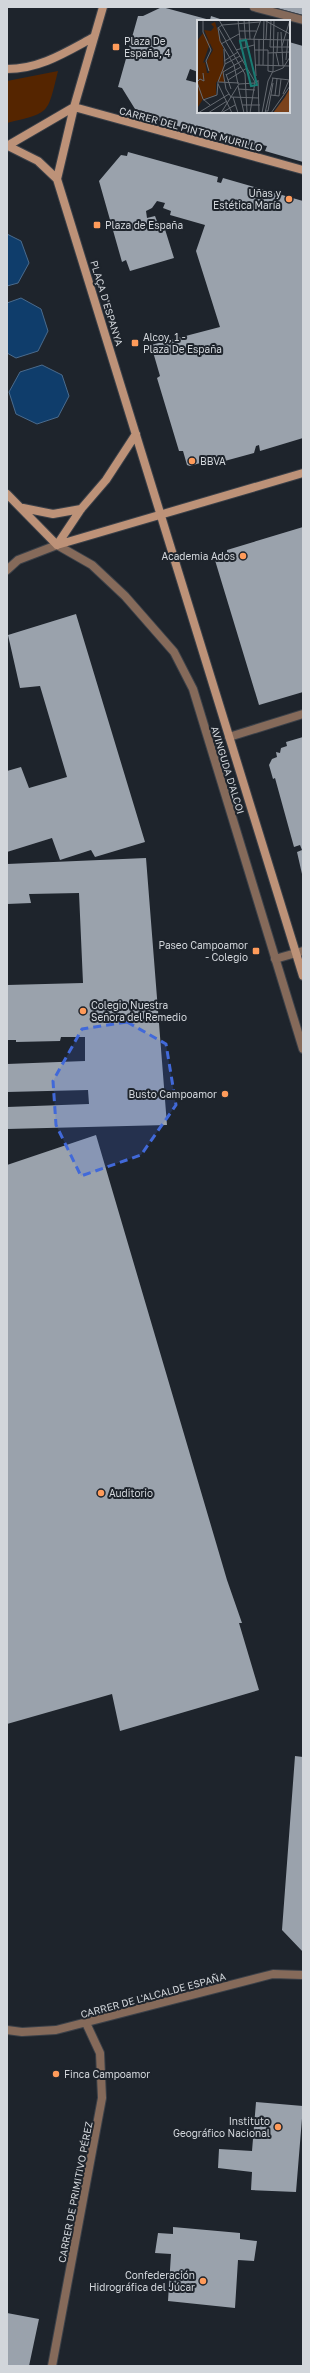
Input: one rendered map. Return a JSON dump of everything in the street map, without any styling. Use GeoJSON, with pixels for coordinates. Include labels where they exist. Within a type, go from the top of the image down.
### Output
{"type":"FeatureCollection","features":[{"type":"Feature","properties":{"kind":"main road"},"geometry":{"type":"LineString","coordinates":[[57,179],[74,107],[103,7]]}},
{"type":"Feature","properties":{"kind":"main road"},"geometry":{"type":"LineString","coordinates":[[7,69],[18,69],[48,62],[94,37]]}},
{"type":"Feature","properties":{"kind":"main road","name":"PLAÇA D'ESPANYA"},"geometry":{"type":"LineString","coordinates":[[7,146],[74,107]]}},
{"type":"Feature","properties":{"kind":"main road","name":"CARRER DEL PINTOR MURILLO"},"geometry":{"type":"LineString","coordinates":[[74,107],[303,170]]}},
{"type":"Feature","properties":{"kind":"main road","name":"PLAÇA D'ESPANYA"},"geometry":{"type":"LineString","coordinates":[[7,146],[38,160],[57,179],[161,514]]}},
{"type":"Feature","properties":{"kind":"main road"},"geometry":{"type":"LineString","coordinates":[[57,545],[81,509],[106,480],[136,434]]}},
{"type":"Feature","properties":{"kind":"main road"},"geometry":{"type":"LineString","coordinates":[[57,545],[303,473]]}},
{"type":"Feature","properties":{"kind":"main road"},"geometry":{"type":"LineString","coordinates":[[7,494],[23,508],[57,545]]}},
{"type":"Feature","properties":{"kind":"main road"},"geometry":{"type":"LineString","coordinates":[[23,508],[53,514],[81,509]]}},
{"type":"Feature","properties":{"kind":"main road","name":"AVINGUDA D'ALCOI"},"geometry":{"type":"LineString","coordinates":[[161,514],[229,737],[299,953],[303,976]]}},
{"type":"Feature","properties":{"kind":"street"},"geometry":{"type":"LineString","coordinates":[[254,7],[303,20]]}},
{"type":"Feature","properties":{"kind":"street"},"geometry":{"type":"LineString","coordinates":[[7,570],[18,560],[57,545]]}},
{"type":"Feature","properties":{"kind":"street","name":"AVINGUDA D'ALCOI"},"geometry":{"type":"LineString","coordinates":[[57,545],[92,565],[110,580],[174,652],[192,689],[303,1049]]}},
{"type":"Feature","properties":{"kind":"street"},"geometry":{"type":"LineString","coordinates":[[229,737],[303,714]]}},
{"type":"Feature","properties":{"kind":"street"},"geometry":{"type":"LineString","coordinates":[[275,959],[299,953]]}},
{"type":"Feature","properties":{"kind":"street","name":"CARRER DE L'ALCALDE ESPAÑA"},"geometry":{"type":"LineString","coordinates":[[7,2030],[22,2032],[56,2030],[273,1974],[303,1975]]}},
{"type":"Feature","properties":{"kind":"street","name":"CARRER DE PRIMITIVO PÉREZ"},"geometry":{"type":"LineString","coordinates":[[52,2366],[102,2098],[100,2053],[86,2023]]}},
{"type":"Feature","properties":{"kind":"highlighted area"},"geometry":{"type":"Polygon","coordinates":[[[127,1022],[166,1044],[176,1105],[141,1155],[81,1176],[56,1125],[53,1081],[82,1029],[127,1022]]]}},
{"type":"Feature","properties":{"kind":"shaded area"},"geometry":{"type":"Polygon","coordinates":[[[58,71],[52,96],[45,109],[32,116],[7,123],[7,81],[58,71]]]}},
{"type":"Feature","properties":{"kind":"water"},"geometry":{"type":"Polygon","coordinates":[[[7,234],[21,241],[29,263],[18,283],[7,286],[7,234]]]}},
{"type":"Feature","properties":{"kind":"water"},"geometry":{"type":"Polygon","coordinates":[[[21,298],[41,309],[48,331],[38,351],[16,358],[7,353],[7,303],[21,298]]]}},
{"type":"Feature","properties":{"kind":"water"},"geometry":{"type":"Polygon","coordinates":[[[42,365],[62,375],[69,396],[58,417],[37,424],[16,414],[9,392],[20,372],[42,365]]]}},
{"type":"Feature","properties":{"kind":"building"},"geometry":{"type":"Polygon","coordinates":[[[162,7],[210,20],[197,20],[197,72],[190,69],[186,80],[197,83],[197,113],[290,113],[290,42],[303,46],[303,162],[265,151],[267,146],[262,145],[259,148],[240,143],[241,139],[190,125],[188,129],[157,120],[156,115],[135,109],[122,88],[118,87],[138,16],[143,16],[162,7]]]}},
{"type":"Feature","properties":{"kind":"building"},"geometry":{"type":"Polygon","coordinates":[[[273,7],[303,7],[303,15],[273,7]]]}},
{"type":"Feature","properties":{"kind":"building"},"geometry":{"type":"Polygon","coordinates":[[[211,16],[223,20],[210,20],[211,16]]]}},
{"type":"Feature","properties":{"kind":"building"},"geometry":{"type":"Polygon","coordinates":[[[128,152],[218,177],[217,182],[221,183],[223,178],[303,201],[303,438],[260,451],[259,445],[256,446],[254,453],[210,465],[207,461],[190,466],[187,465],[183,451],[179,451],[157,378],[160,376],[151,345],[220,327],[196,251],[205,225],[170,215],[171,211],[163,208],[165,203],[157,201],[152,208],[146,211],[147,218],[155,216],[158,224],[163,223],[174,258],[130,271],[126,260],[122,262],[99,181],[121,155],[127,156],[128,152]]]}},
{"type":"Feature","properties":{"kind":"building"},"geometry":{"type":"Polygon","coordinates":[[[303,527],[303,692],[259,705],[214,557],[227,552],[227,550],[303,527]]]}},
{"type":"Feature","properties":{"kind":"building"},"geometry":{"type":"Polygon","coordinates":[[[76,614],[145,842],[95,857],[91,850],[60,860],[52,838],[7,852],[7,771],[21,767],[29,788],[67,777],[40,686],[20,688],[8,635],[76,614]]]}},
{"type":"Feature","properties":{"kind":"building"},"geometry":{"type":"Polygon","coordinates":[[[303,737],[302,874],[297,852],[302,850],[300,845],[294,847],[275,778],[273,779],[269,765],[272,759],[277,757],[276,752],[280,753],[281,748],[287,746],[286,742],[303,737]]]}},
{"type":"Feature","properties":{"kind":"building","name":"Colegio Nuestra Señora del Remedio"},"geometry":{"type":"Polygon","coordinates":[[[146,858],[167,1125],[7,1129],[7,1107],[89,1104],[88,1090],[7,1092],[7,1064],[85,1061],[85,1037],[61,1037],[60,1041],[16,1042],[16,1040],[7,1040],[7,985],[83,983],[79,893],[29,894],[31,903],[7,904],[7,864],[146,858]]]}},
{"type":"Feature","properties":{"kind":"building"},"geometry":{"type":"Polygon","coordinates":[[[96,1135],[227,1580],[242,1623],[239,1623],[259,1690],[120,1731],[112,1694],[7,1724],[7,1165],[96,1135]]]}},
{"type":"Feature","properties":{"kind":"building"},"geometry":{"type":"Polygon","coordinates":[[[295,1756],[303,1757],[303,1952],[282,1930],[295,1756]]]}},
{"type":"Feature","properties":{"kind":"building","name":"Instituto Geográfico Nacional"},"geometry":{"type":"Polygon","coordinates":[[[256,2102],[303,2106],[296,2192],[251,2190],[252,2172],[218,2168],[219,2149],[252,2151],[256,2102]]]}},
{"type":"Feature","properties":{"kind":"building","name":"Confederación Hidrográfica del Júcar"},"geometry":{"type":"Polygon","coordinates":[[[173,2227],[240,2233],[240,2239],[257,2241],[254,2261],[238,2260],[235,2308],[168,2301],[171,2254],[155,2253],[158,2233],[173,2234],[173,2227]]]}},
{"type":"Feature","properties":{"kind":"building"},"geometry":{"type":"Polygon","coordinates":[[[7,2313],[39,2319],[29,2366],[7,2366],[7,2313]]]}},
{"type":"Feature","properties":{"kind":"place","name":"Plaza De España, 4"},"geometry":{"type":"Point","coordinates":[116,47]}},
{"type":"Feature","properties":{"kind":"place","name":"Uñas y Estética María"},"geometry":{"type":"Point","coordinates":[289,199]}},
{"type":"Feature","properties":{"kind":"place","name":"Plaza de España"},"geometry":{"type":"Point","coordinates":[97,225]}},
{"type":"Feature","properties":{"kind":"place","name":"Alcoy, 1 - Plaza De España"},"geometry":{"type":"Point","coordinates":[135,343]}},
{"type":"Feature","properties":{"kind":"place","name":"BBVA"},"geometry":{"type":"Point","coordinates":[192,461]}},
{"type":"Feature","properties":{"kind":"place","name":"Academia Ados"},"geometry":{"type":"Point","coordinates":[243,556]}},
{"type":"Feature","properties":{"kind":"place","name":"Paseo Campoamor - Colegio"},"geometry":{"type":"Point","coordinates":[256,951]}},
{"type":"Feature","properties":{"kind":"place","name":"Colegio Nuestra Señora del Remedio"},"geometry":{"type":"Point","coordinates":[83,1011]}},
{"type":"Feature","properties":{"kind":"place","name":"Busto Campoamor"},"geometry":{"type":"Point","coordinates":[225,1094]}},
{"type":"Feature","properties":{"kind":"place","name":"Auditorio"},"geometry":{"type":"Point","coordinates":[101,1493]}},
{"type":"Feature","properties":{"kind":"place","name":"Finca Campoamor"},"geometry":{"type":"Point","coordinates":[56,2074]}},
{"type":"Feature","properties":{"kind":"place","name":"Instituto Geográfico Nacional"},"geometry":{"type":"Point","coordinates":[278,2127]}},
{"type":"Feature","properties":{"kind":"place","name":"Confederación Hidrográfica del Júcar"},"geometry":{"type":"Point","coordinates":[203,2281]}}]}
